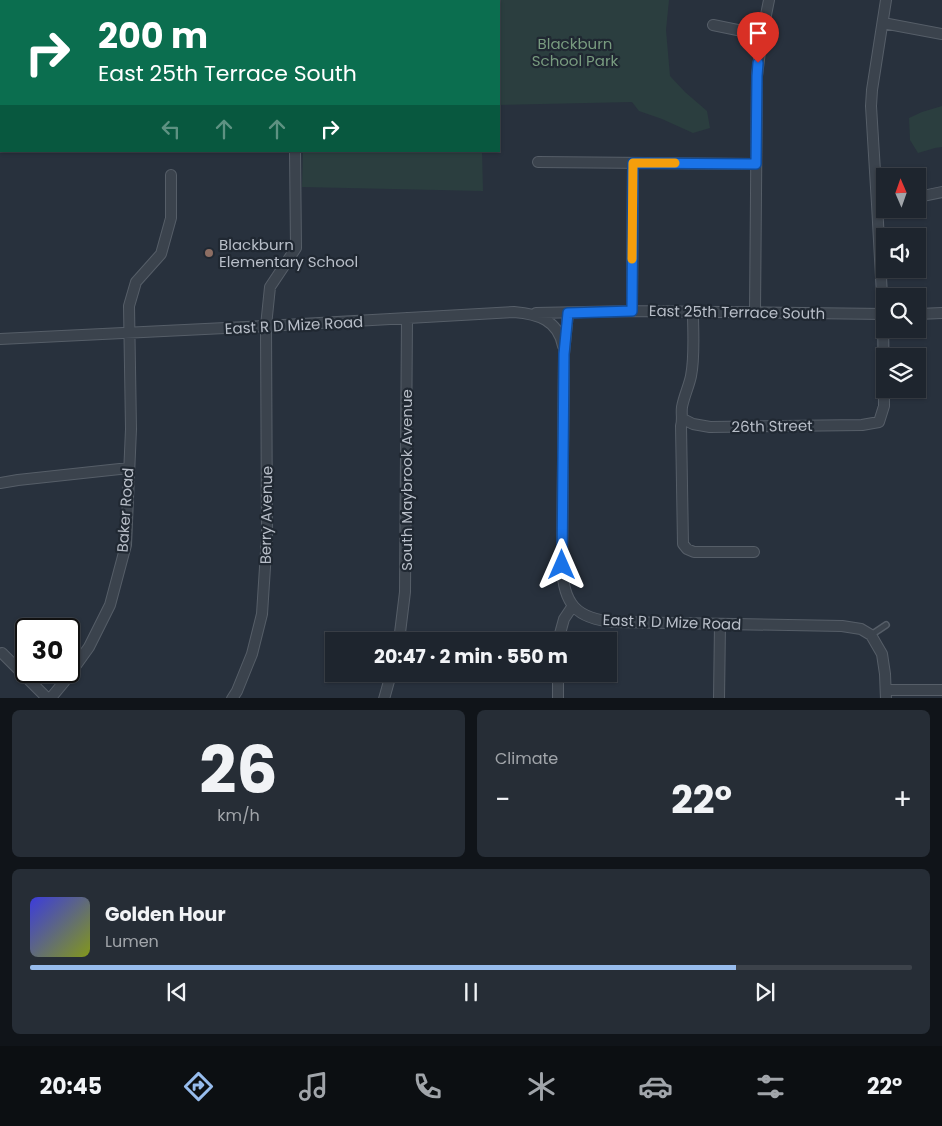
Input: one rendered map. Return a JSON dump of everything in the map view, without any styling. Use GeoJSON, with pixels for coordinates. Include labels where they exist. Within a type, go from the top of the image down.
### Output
{"type":"FeatureCollection","features":[{"type":"Feature","properties":{"kind":"street"},"geometry":{"type":"LineString","coordinates":[[755,312],[757,76],[769,0]]}},
{"type":"Feature","properties":{"kind":"street"},"geometry":{"type":"LineString","coordinates":[[877,168],[870,106],[886,0]]}},
{"type":"Feature","properties":{"kind":"street"},"geometry":{"type":"LineString","coordinates":[[883,23],[942,34]]}},
{"type":"Feature","properties":{"kind":"street"},"geometry":{"type":"LineString","coordinates":[[713,25],[762,35]]}},
{"type":"Feature","properties":{"kind":"street","name":"Berry Avenue"},"geometry":{"type":"LineString","coordinates":[[232,698],[237,691],[252,654],[262,614],[267,536],[266,326],[270,287],[296,248],[295,152]]}},
{"type":"Feature","properties":{"kind":"street"},"geometry":{"type":"LineString","coordinates":[[538,162],[756,164]]}},
{"type":"Feature","properties":{"kind":"street"},"geometry":{"type":"LineString","coordinates":[[632,311],[633,163]]}},
{"type":"Feature","properties":{"kind":"street","name":"Baker Road"},"geometry":{"type":"LineString","coordinates":[[49,698],[64,682],[89,647],[110,605],[126,544],[130,429],[129,306],[136,282],[161,254],[171,218],[171,175]]}},
{"type":"Feature","properties":{"kind":"street"},"geometry":{"type":"LineString","coordinates":[[926,195],[942,192]]}},
{"type":"Feature","properties":{"kind":"street"},"geometry":{"type":"LineString","coordinates":[[881,218],[883,288]]}},
{"type":"Feature","properties":{"kind":"street","name":"East 25th Terrace South"},"geometry":{"type":"LineString","coordinates":[[530,314],[632,311],[876,314]]}},
{"type":"Feature","properties":{"kind":"street","name":"East R D Mize Road"},"geometry":{"type":"LineString","coordinates":[[0,339],[514,312],[543,318],[551,324],[559,333],[564,354]]}},
{"type":"Feature","properties":{"kind":"street"},"geometry":{"type":"LineString","coordinates":[[693,312],[693,358],[691,376],[683,405],[681,426],[683,544],[687,549],[694,552],[754,552]]}},
{"type":"Feature","properties":{"kind":"street","name":"East R D Mize Road"},"geometry":{"type":"LineString","coordinates":[[568,313],[564,354],[562,578],[564,590],[572,607],[592,618],[602,621],[842,626],[861,629],[871,635]]}},
{"type":"Feature","properties":{"kind":"street"},"geometry":{"type":"LineString","coordinates":[[926,314],[942,313]]}},
{"type":"Feature","properties":{"kind":"street","name":"South Maybrook Avenue"},"geometry":{"type":"LineString","coordinates":[[400,632],[405,592],[407,318]]}},
{"type":"Feature","properties":{"kind":"street","name":"26th Street"},"geometry":{"type":"LineString","coordinates":[[683,420],[710,427],[862,425],[880,422],[884,406],[884,338]]}},
{"type":"Feature","properties":{"kind":"street"},"geometry":{"type":"LineString","coordinates":[[0,483],[129,468]]}},
{"type":"Feature","properties":{"kind":"street"},"geometry":{"type":"LineString","coordinates":[[560,632],[564,619],[572,607]]}},
{"type":"Feature","properties":{"kind":"street"},"geometry":{"type":"LineString","coordinates":[[719,698],[720,624]]}},
{"type":"Feature","properties":{"kind":"street"},"geometry":{"type":"LineString","coordinates":[[871,635],[882,654],[886,694],[942,690]]}},
{"type":"Feature","properties":{"kind":"street"},"geometry":{"type":"LineString","coordinates":[[2,653],[49,698]]}},
{"type":"Feature","properties":{"kind":"street"},"geometry":{"type":"LineString","coordinates":[[384,698],[389,682]]}},
{"type":"Feature","properties":{"kind":"street"},"geometry":{"type":"LineString","coordinates":[[558,682],[558,698]]}},
{"type":"Feature","properties":{"kind":"lane"},"geometry":{"type":"LineString","coordinates":[[871,635],[886,625]]}},
{"type":"Feature","properties":{"kind":"green space","name":"Blackburn School Park"},"geometry":{"type":"Polygon","coordinates":[[[500,0],[669,0],[666,30],[670,76],[707,111],[710,128],[693,133],[639,111],[632,102],[500,105],[500,0]]]}},
{"type":"Feature","properties":{"kind":"green space"},"geometry":{"type":"Polygon","coordinates":[[[942,106],[942,147],[918,153],[910,140],[909,118],[942,106]]]}},
{"type":"Feature","properties":{"kind":"green space"},"geometry":{"type":"Polygon","coordinates":[[[303,152],[482,152],[483,191],[302,187],[303,152]]]}},
{"type":"Feature","properties":{"kind":"slow traffic"},"geometry":{"type":"LineString","coordinates":[[632,259],[633,163],[675,163]]}},
{"type":"Feature","properties":{"kind":"place","name":"Blackburn Elementary School"},"geometry":{"type":"Point","coordinates":[209,253]}},
{"type":"Feature","properties":{"kind":"route"},"geometry":{"type":"LineString","coordinates":[[562,565],[564,354],[568,313],[632,311],[633,163],[756,164],[758,63]]}}]}
